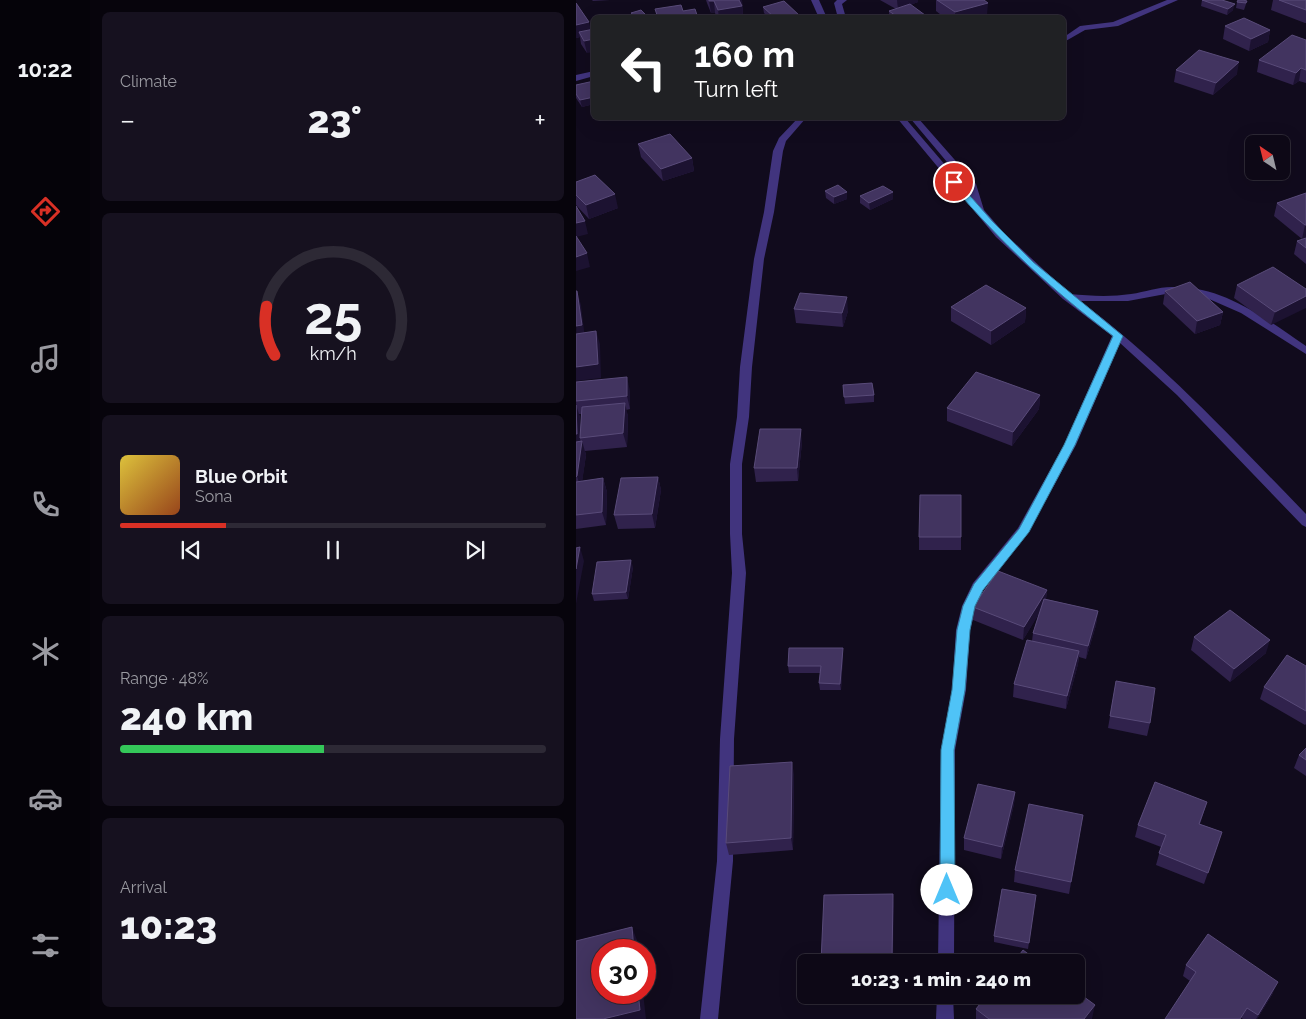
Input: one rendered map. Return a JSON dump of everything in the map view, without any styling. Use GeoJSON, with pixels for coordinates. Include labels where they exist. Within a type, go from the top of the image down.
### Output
{"type":"FeatureCollection","features":[{"type":"Feature","properties":{"kind":"street"},"geometry":{"type":"LineString","coordinates":[[815,0],[822,15]]}},
{"type":"Feature","properties":{"kind":"street"},"geometry":{"type":"LineString","coordinates":[[841,15],[838,2],[843,0]]}},
{"type":"Feature","properties":{"kind":"street"},"geometry":{"type":"LineString","coordinates":[[1066,39],[1083,28],[1115,24],[1174,0]]}},
{"type":"Feature","properties":{"kind":"street"},"geometry":{"type":"LineString","coordinates":[[576,78],[591,74]]}},
{"type":"Feature","properties":{"kind":"street"},"geometry":{"type":"LineString","coordinates":[[709,1019],[724,861],[727,739],[739,573],[736,534],[736,464],[743,417],[757,268],[769,212],[778,151],[782,140],[800,120]]}},
{"type":"Feature","properties":{"kind":"street"},"geometry":{"type":"LineString","coordinates":[[903,120],[980,213],[1030,264],[1067,297],[1118,336],[1181,392],[1306,522]]}},
{"type":"Feature","properties":{"kind":"street"},"geometry":{"type":"LineString","coordinates":[[916,120],[973,186],[980,213]]}},
{"type":"Feature","properties":{"kind":"street"},"geometry":{"type":"LineString","coordinates":[[1067,297],[1103,300],[1130,298],[1176,290],[1194,292],[1226,301],[1242,309],[1306,351]]}},
{"type":"Feature","properties":{"kind":"street"},"geometry":{"type":"LineString","coordinates":[[946,954],[948,750],[959,690],[964,630],[969,606],[978,587],[1023,532],[1070,445],[1118,336]]}},
{"type":"Feature","properties":{"kind":"street"},"geometry":{"type":"LineString","coordinates":[[945,1019],[946,1004]]}},
{"type":"Feature","properties":{"kind":"building"},"geometry":{"type":"Polygon","coordinates":[[[709,0],[739,0],[742,6],[718,10],[714,1],[709,0]]]}},
{"type":"Feature","properties":{"kind":"building"},"geometry":{"type":"Polygon","coordinates":[[[937,0],[984,0],[988,3],[955,12],[937,0]]]}},
{"type":"Feature","properties":{"kind":"building"},"geometry":{"type":"Polygon","coordinates":[[[1202,0],[1222,0],[1235,4],[1228,9],[1202,0]]]}},
{"type":"Feature","properties":{"kind":"building"},"geometry":{"type":"Polygon","coordinates":[[[1238,0],[1247,1],[1246,3],[1237,2],[1238,0]]]}},
{"type":"Feature","properties":{"kind":"building"},"geometry":{"type":"Polygon","coordinates":[[[1279,0],[1306,0],[1306,10],[1279,0]]]}},
{"type":"Feature","properties":{"kind":"building"},"geometry":{"type":"Polygon","coordinates":[[[784,1],[799,15],[772,15],[763,7],[784,1]]]}},
{"type":"Feature","properties":{"kind":"building"},"geometry":{"type":"Polygon","coordinates":[[[576,3],[589,22],[576,25],[576,3]]]}},
{"type":"Feature","properties":{"kind":"building"},"geometry":{"type":"Polygon","coordinates":[[[910,4],[925,15],[895,15],[889,11],[910,4]]]}},
{"type":"Feature","properties":{"kind":"building"},"geometry":{"type":"Polygon","coordinates":[[[681,5],[683,11],[695,9],[697,15],[657,15],[655,9],[681,5]]]}},
{"type":"Feature","properties":{"kind":"building"},"geometry":{"type":"Polygon","coordinates":[[[641,10],[645,14],[634,15],[631,13],[641,10]]]}},
{"type":"Feature","properties":{"kind":"building"},"geometry":{"type":"Polygon","coordinates":[[[1244,18],[1270,30],[1251,39],[1225,26],[1244,18]]]}},
{"type":"Feature","properties":{"kind":"building"},"geometry":{"type":"Polygon","coordinates":[[[591,30],[591,40],[584,41],[579,32],[591,30]]]}},
{"type":"Feature","properties":{"kind":"building"},"geometry":{"type":"Polygon","coordinates":[[[1292,35],[1306,40],[1306,70],[1301,68],[1296,73],[1259,60],[1292,35]]]}},
{"type":"Feature","properties":{"kind":"building"},"geometry":{"type":"Polygon","coordinates":[[[1199,50],[1239,62],[1216,83],[1176,70],[1199,50]]]}},
{"type":"Feature","properties":{"kind":"building"},"geometry":{"type":"Polygon","coordinates":[[[591,82],[591,98],[580,100],[576,94],[576,85],[591,82]]]}},
{"type":"Feature","properties":{"kind":"building"},"geometry":{"type":"Polygon","coordinates":[[[670,134],[692,158],[661,169],[638,144],[670,134]]]}},
{"type":"Feature","properties":{"kind":"building"},"geometry":{"type":"Polygon","coordinates":[[[595,175],[615,194],[586,205],[576,195],[576,182],[595,175]]]}},
{"type":"Feature","properties":{"kind":"building"},"geometry":{"type":"Polygon","coordinates":[[[838,185],[847,192],[834,197],[825,191],[838,185]]]}},
{"type":"Feature","properties":{"kind":"building"},"geometry":{"type":"Polygon","coordinates":[[[883,186],[893,192],[869,203],[860,196],[883,186]]]}},
{"type":"Feature","properties":{"kind":"building"},"geometry":{"type":"Polygon","coordinates":[[[1306,193],[1306,225],[1305,225],[1277,203],[1306,193]]]}},
{"type":"Feature","properties":{"kind":"building"},"geometry":{"type":"Polygon","coordinates":[[[576,206],[585,221],[576,223],[576,206]]]}},
{"type":"Feature","properties":{"kind":"building"},"geometry":{"type":"Polygon","coordinates":[[[576,236],[587,253],[576,257],[576,236]]]}},
{"type":"Feature","properties":{"kind":"building"},"geometry":{"type":"Polygon","coordinates":[[[1306,238],[1306,248],[1297,241],[1306,238]]]}},
{"type":"Feature","properties":{"kind":"building"},"geometry":{"type":"Polygon","coordinates":[[[1273,267],[1306,289],[1306,296],[1275,312],[1237,285],[1273,267]]]}},
{"type":"Feature","properties":{"kind":"building"},"geometry":{"type":"Polygon","coordinates":[[[1190,282],[1223,312],[1197,321],[1165,291],[1190,282]]]}},
{"type":"Feature","properties":{"kind":"building"},"geometry":{"type":"Polygon","coordinates":[[[986,285],[1026,308],[991,331],[951,307],[986,285]]]}},
{"type":"Feature","properties":{"kind":"building"},"geometry":{"type":"Polygon","coordinates":[[[576,291],[582,325],[576,326],[576,291]]]}},
{"type":"Feature","properties":{"kind":"building"},"geometry":{"type":"Polygon","coordinates":[[[800,293],[847,297],[842,313],[794,309],[800,293]]]}},
{"type":"Feature","properties":{"kind":"building"},"geometry":{"type":"Polygon","coordinates":[[[596,331],[598,364],[576,367],[576,334],[596,331]]]}},
{"type":"Feature","properties":{"kind":"building"},"geometry":{"type":"Polygon","coordinates":[[[976,372],[1040,395],[1013,432],[947,408],[976,372]]]}},
{"type":"Feature","properties":{"kind":"building"},"geometry":{"type":"Polygon","coordinates":[[[627,377],[627,396],[576,401],[576,382],[627,377]]]}},
{"type":"Feature","properties":{"kind":"building"},"geometry":{"type":"Polygon","coordinates":[[[872,383],[874,395],[844,397],[843,385],[872,383]]]}},
{"type":"Feature","properties":{"kind":"building"},"geometry":{"type":"Polygon","coordinates":[[[625,403],[623,433],[580,438],[582,407],[625,403]]]}},
{"type":"Feature","properties":{"kind":"building"},"geometry":{"type":"Polygon","coordinates":[[[760,429],[801,429],[797,468],[754,468],[760,429]]]}},
{"type":"Feature","properties":{"kind":"building"},"geometry":{"type":"Polygon","coordinates":[[[582,441],[577,476],[576,477],[576,442],[582,441]]]}},
{"type":"Feature","properties":{"kind":"building"},"geometry":{"type":"Polygon","coordinates":[[[658,477],[652,514],[614,515],[621,478],[658,477]]]}},
{"type":"Feature","properties":{"kind":"building"},"geometry":{"type":"Polygon","coordinates":[[[603,478],[602,512],[576,515],[576,482],[603,478]]]}},
{"type":"Feature","properties":{"kind":"building"},"geometry":{"type":"Polygon","coordinates":[[[920,495],[961,495],[961,537],[919,537],[920,495]]]}},
{"type":"Feature","properties":{"kind":"building"},"geometry":{"type":"Polygon","coordinates":[[[580,547],[576,569],[576,548],[580,547]]]}},
{"type":"Feature","properties":{"kind":"building"},"geometry":{"type":"Polygon","coordinates":[[[631,560],[626,592],[592,594],[597,562],[631,560]]]}},
{"type":"Feature","properties":{"kind":"building"},"geometry":{"type":"Polygon","coordinates":[[[998,571],[1047,590],[1024,627],[973,607],[998,571]]]}},
{"type":"Feature","properties":{"kind":"building"},"geometry":{"type":"Polygon","coordinates":[[[1044,599],[1098,611],[1088,646],[1033,633],[1044,599]]]}},
{"type":"Feature","properties":{"kind":"building"},"geometry":{"type":"Polygon","coordinates":[[[1230,610],[1270,640],[1234,669],[1194,637],[1230,610]]]}},
{"type":"Feature","properties":{"kind":"building"},"geometry":{"type":"Polygon","coordinates":[[[1027,640],[1079,651],[1067,696],[1014,684],[1027,640]]]}},
{"type":"Feature","properties":{"kind":"building"},"geometry":{"type":"Polygon","coordinates":[[[789,648],[843,648],[840,684],[819,683],[821,666],[788,666],[789,648]]]}},
{"type":"Feature","properties":{"kind":"building"},"geometry":{"type":"Polygon","coordinates":[[[1287,655],[1306,666],[1306,711],[1264,687],[1287,655]]]}},
{"type":"Feature","properties":{"kind":"building"},"geometry":{"type":"Polygon","coordinates":[[[1116,681],[1155,688],[1150,723],[1110,716],[1116,681]]]}},
{"type":"Feature","properties":{"kind":"building"},"geometry":{"type":"Polygon","coordinates":[[[1306,748],[1306,760],[1299,755],[1306,748]]]}},
{"type":"Feature","properties":{"kind":"building"},"geometry":{"type":"Polygon","coordinates":[[[792,762],[791,838],[726,843],[730,766],[792,762]]]}},
{"type":"Feature","properties":{"kind":"building"},"geometry":{"type":"Polygon","coordinates":[[[1155,782],[1207,802],[1199,824],[1222,832],[1208,873],[1159,853],[1166,835],[1138,825],[1155,782]]]}},
{"type":"Feature","properties":{"kind":"building"},"geometry":{"type":"Polygon","coordinates":[[[978,784],[1015,792],[1002,847],[964,838],[978,784]]]}},
{"type":"Feature","properties":{"kind":"building"},"geometry":{"type":"Polygon","coordinates":[[[1029,804],[1083,815],[1071,882],[1015,870],[1029,804]]]}},
{"type":"Feature","properties":{"kind":"building"},"geometry":{"type":"Polygon","coordinates":[[[1002,889],[1036,895],[1029,943],[994,936],[1002,889]]]}},
{"type":"Feature","properties":{"kind":"building"},"geometry":{"type":"Polygon","coordinates":[[[893,894],[892,954],[821,954],[824,895],[893,894]]]}},
{"type":"Feature","properties":{"kind":"building"},"geometry":{"type":"Polygon","coordinates":[[[632,927],[633,939],[591,939],[591,1004],[639,1004],[640,1010],[603,1019],[576,1019],[576,941],[632,927]]]}},
{"type":"Feature","properties":{"kind":"building"},"geometry":{"type":"Polygon","coordinates":[[[1208,934],[1278,982],[1258,1015],[1247,1008],[1240,1019],[1165,1019],[1196,972],[1186,965],[1208,934]]]}},
{"type":"Feature","properties":{"kind":"building"},"geometry":{"type":"Polygon","coordinates":[[[1023,950],[1028,954],[1020,954],[1023,950]]]}},
{"type":"Feature","properties":{"kind":"building"},"geometry":{"type":"Polygon","coordinates":[[[1085,998],[1095,1005],[1084,1019],[989,1019],[976,1009],[980,1004],[1085,1004],[1085,998]]]}},
{"type":"Feature","properties":{"kind":"route"},"geometry":{"type":"LineString","coordinates":[[947,890],[948,750],[959,690],[964,630],[969,606],[978,587],[1023,532],[1038,501],[1070,445],[1118,336],[1067,297],[1030,264],[1000,235],[954,182]]}}]}
